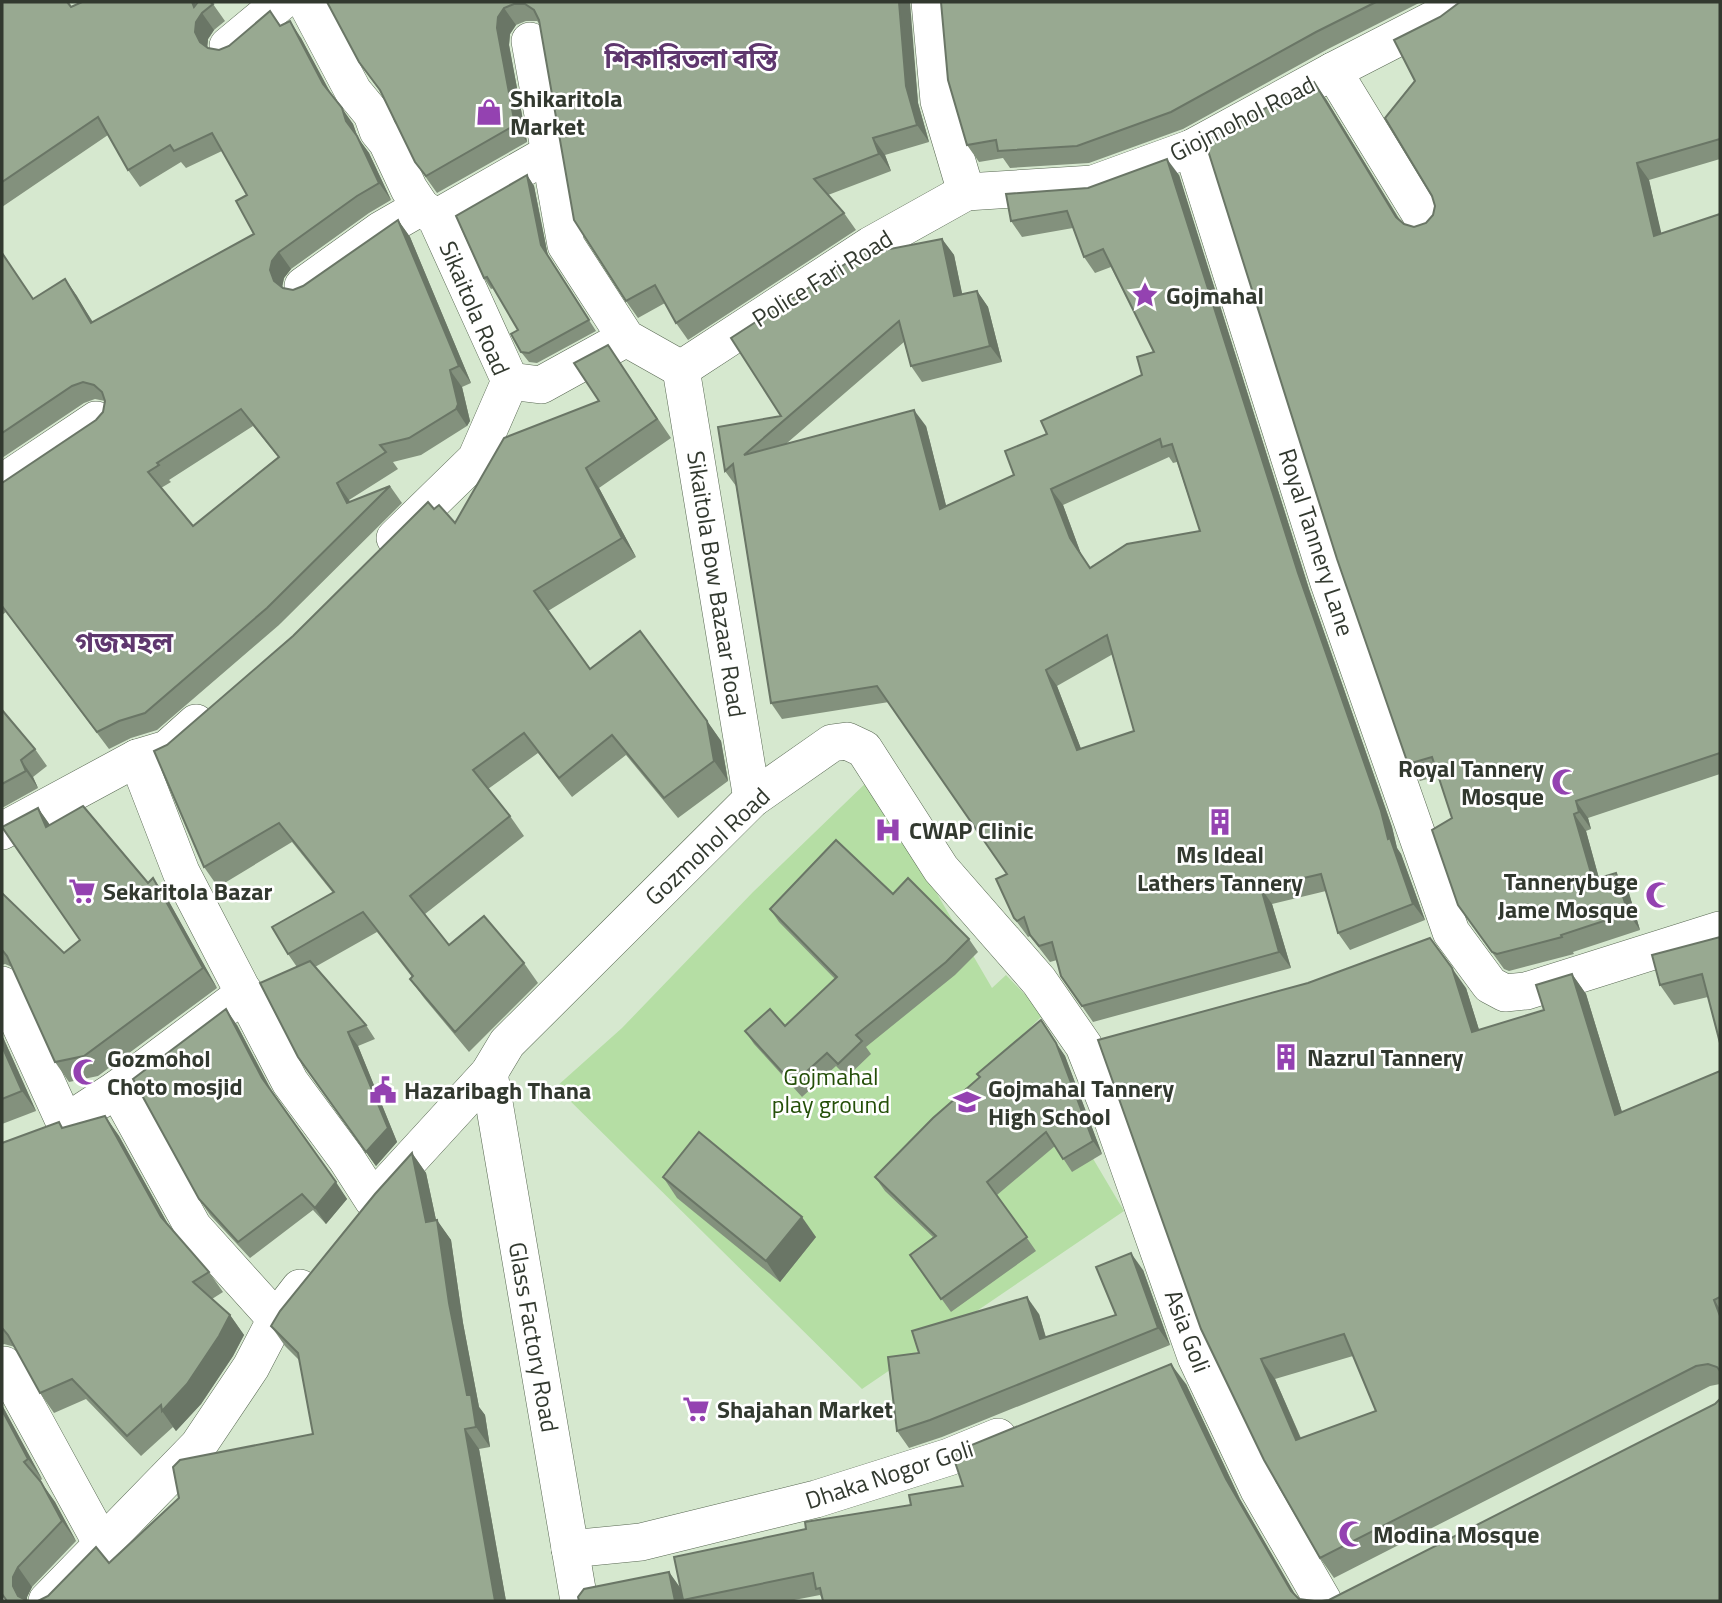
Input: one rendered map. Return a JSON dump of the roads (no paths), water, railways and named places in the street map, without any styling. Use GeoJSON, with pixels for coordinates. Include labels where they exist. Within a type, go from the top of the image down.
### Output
{"type":"FeatureCollection","features":[{"type":"Feature","properties":{"kind":"street"},"geometry":{"type":"LineString","coordinates":[[228,46],[281,2]]}},
{"type":"Feature","properties":{"kind":"street","name":"Sikaitola Road"},"geometry":{"type":"LineString","coordinates":[[306,2],[353,91],[372,114],[377,131],[387,142],[409,189],[429,212],[510,381],[476,459],[368,565]]}},
{"type":"Feature","properties":{"kind":"street"},"geometry":{"type":"LineString","coordinates":[[930,2],[939,101],[966,192]]}},
{"type":"Feature","properties":{"kind":"street","name":"Giojmohol Road"},"geometry":{"type":"LineString","coordinates":[[966,192],[1093,184],[1192,148],[1446,6]]}},
{"type":"Feature","properties":{"kind":"street"},"geometry":{"type":"LineString","coordinates":[[530,41],[566,246],[626,338],[681,369]]}},
{"type":"Feature","properties":{"kind":"street"},"geometry":{"type":"LineString","coordinates":[[1332,71],[1426,223]]}},
{"type":"Feature","properties":{"kind":"street","name":"Royal Tannery Lane"},"geometry":{"type":"LineString","coordinates":[[1192,148],[1329,583],[1451,932],[1490,985],[1505,993],[1527,991],[1720,930]]}},
{"type":"Feature","properties":{"kind":"street"},"geometry":{"type":"LineString","coordinates":[[303,286],[381,230],[429,212],[550,153]]}},
{"type":"Feature","properties":{"kind":"street","name":"Police Fari Road"},"geometry":{"type":"LineString","coordinates":[[681,369],[871,245],[966,192]]}},
{"type":"Feature","properties":{"kind":"street"},"geometry":{"type":"LineString","coordinates":[[510,381],[541,385],[626,338]]}},
{"type":"Feature","properties":{"kind":"street","name":"Sikaitola Bow Bazaar Road"},"geometry":{"type":"LineString","coordinates":[[681,369],[752,799]]}},
{"type":"Feature","properties":{"kind":"street"},"geometry":{"type":"LineString","coordinates":[[2,483],[96,420]]}},
{"type":"Feature","properties":{"kind":"street"},"geometry":{"type":"LineString","coordinates":[[2,831],[137,758],[167,748],[219,703]]}},
{"type":"Feature","properties":{"kind":"street","name":"Gozmohol Road"},"geometry":{"type":"LineString","coordinates":[[245,993],[290,1082],[346,1158],[364,1210],[489,1073],[507,1043],[752,799],[832,743],[847,741],[864,749],[941,869],[1039,981],[1098,1042]]}},
{"type":"Feature","properties":{"kind":"street"},"geometry":{"type":"LineString","coordinates":[[2,985],[52,1128],[117,1089],[245,993],[181,873],[137,758]]}},
{"type":"Feature","properties":{"kind":"street"},"geometry":{"type":"LineString","coordinates":[[1417,948],[1451,932]]}},
{"type":"Feature","properties":{"kind":"street","name":"Asia Goli"},"geometry":{"type":"LineString","coordinates":[[1098,1042],[1107,1104],[1183,1362],[1323,1601]]}},
{"type":"Feature","properties":{"kind":"street","name":"Glass Factory Road"},"geometry":{"type":"LineString","coordinates":[[489,1073],[579,1601]]}},
{"type":"Feature","properties":{"kind":"street"},"geometry":{"type":"LineString","coordinates":[[117,1089],[193,1227],[275,1319]]}},
{"type":"Feature","properties":{"kind":"street"},"geometry":{"type":"LineString","coordinates":[[47,1601],[198,1446],[251,1367],[275,1319],[322,1262]]}},
{"type":"Feature","properties":{"kind":"street"},"geometry":{"type":"LineString","coordinates":[[4,1365],[102,1544]]}},
{"type":"Feature","properties":{"kind":"street","name":"Dhaka Nogor Goli"},"geometry":{"type":"LineString","coordinates":[[570,1549],[641,1542],[816,1499],[950,1457],[1027,1425]]}},
{"type":"Feature","properties":{"kind":"place","name":"Shikaritola Market"},"geometry":{"type":"Point","coordinates":[489,112]}},
{"type":"Feature","properties":{"kind":"place","name":"Gojmahal"},"geometry":{"type":"Point","coordinates":[1145,295]}},
{"type":"Feature","properties":{"kind":"place","name":"Royal Tannery Mosque"},"geometry":{"type":"Point","coordinates":[1565,782]}},
{"type":"Feature","properties":{"kind":"place","name":"Ms Ideal Lathers Tannery"},"geometry":{"type":"Point","coordinates":[1220,822]}},
{"type":"Feature","properties":{"kind":"place","name":"CWAP Clinic"},"geometry":{"type":"Point","coordinates":[888,830]}},
{"type":"Feature","properties":{"kind":"place","name":"Sekaritola Bazar"},"geometry":{"type":"Point","coordinates":[82,891]}},
{"type":"Feature","properties":{"kind":"place","name":"Tannerybuge Jame Mosque"},"geometry":{"type":"Point","coordinates":[1659,895]}},
{"type":"Feature","properties":{"kind":"place","name":"Nazrul Tannery"},"geometry":{"type":"Point","coordinates":[1286,1057]}},
{"type":"Feature","properties":{"kind":"place","name":"Gozmohol Choto mosjid"},"geometry":{"type":"Point","coordinates":[86,1072]}},
{"type":"Feature","properties":{"kind":"place","name":"Hazaribagh Thana"},"geometry":{"type":"Point","coordinates":[383,1090]}},
{"type":"Feature","properties":{"kind":"place","name":"Gojmahal Tannery High School"},"geometry":{"type":"Point","coordinates":[967,1102]}},
{"type":"Feature","properties":{"kind":"place","name":"Shajahan Market"},"geometry":{"type":"Point","coordinates":[696,1409]}},
{"type":"Feature","properties":{"kind":"place","name":"Modina Mosque"},"geometry":{"type":"Point","coordinates":[1352,1534]}},
{"type":"Feature","properties":{"kind":"district","name":"শিকারিতলা বস্তি"},"geometry":{"type":"Point","coordinates":[691,58]}},
{"type":"Feature","properties":{"kind":"district","name":"গজমহল"},"geometry":{"type":"Point","coordinates":[124,641]}},
{"type":"Feature","properties":{"kind":"park label","name":"Gojmahal play ground"},"geometry":{"type":"Point","coordinates":[831,1090]}}]}
